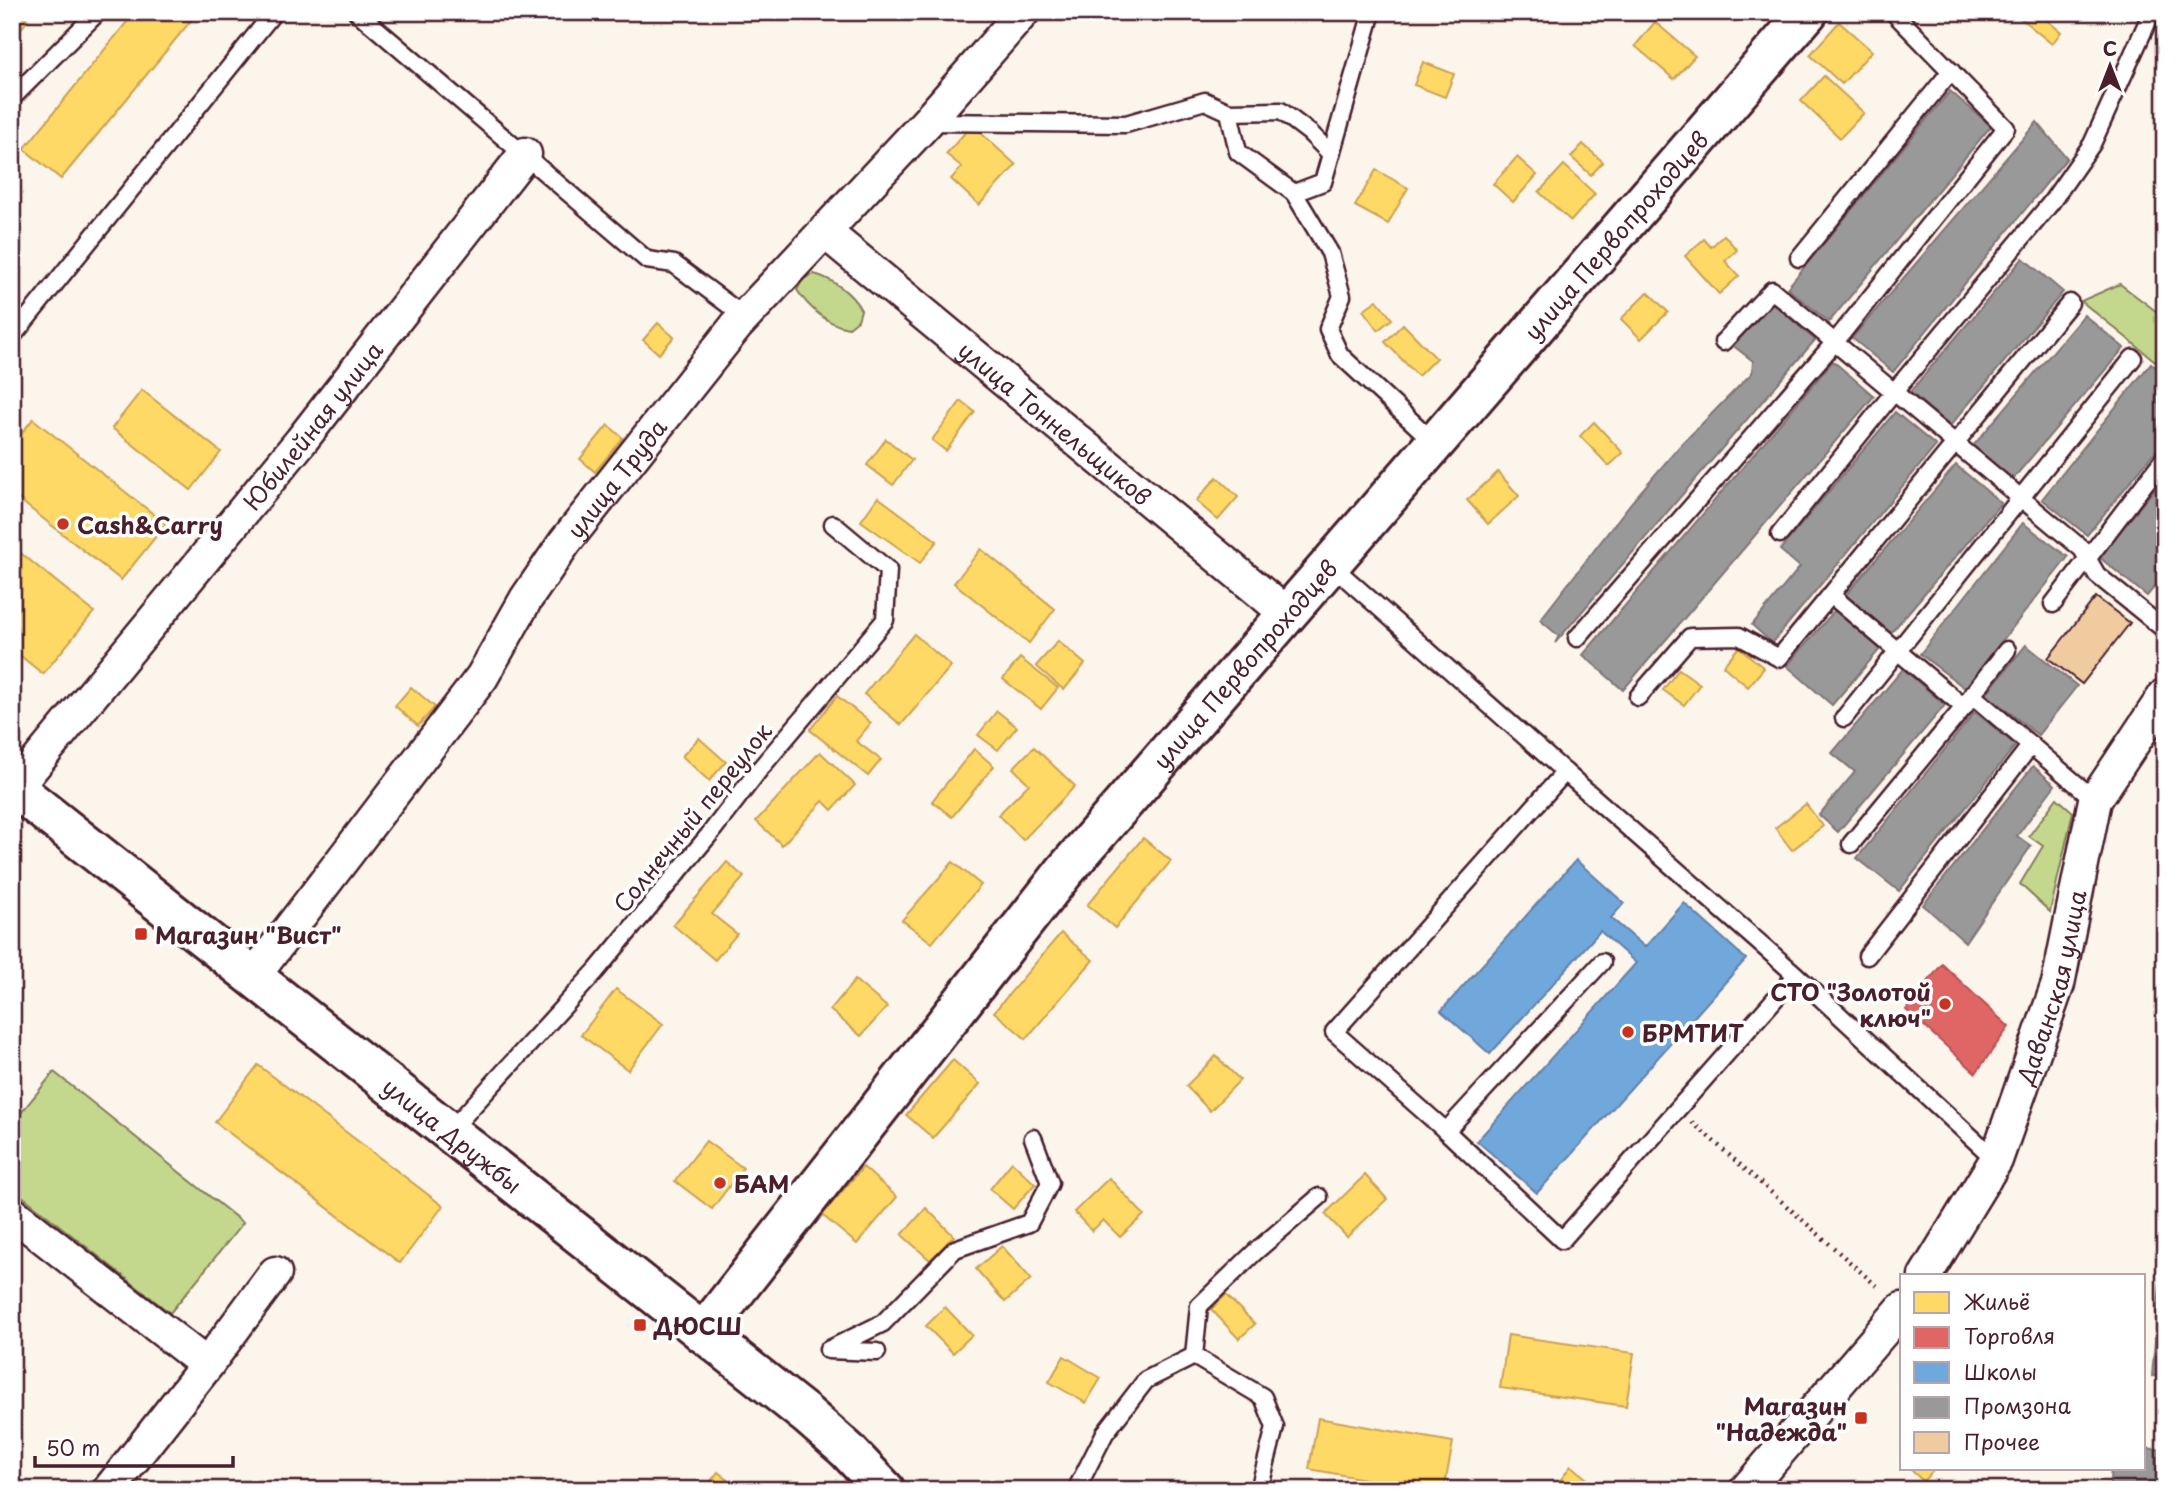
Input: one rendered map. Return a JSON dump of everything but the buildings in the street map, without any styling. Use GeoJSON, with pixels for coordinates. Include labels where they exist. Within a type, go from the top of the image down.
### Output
{"type":"FeatureCollection","features":[{"type":"Feature","properties":{"kind":"street","name":"улица Труда"},"geometry":{"type":"LineString","coordinates":[[253,977],[482,677],[526,599],[565,542],[745,317],[927,122],[1023,12]]}},
{"type":"Feature","properties":{"kind":"street","name":"улица Первопроходцев"},"geometry":{"type":"LineString","coordinates":[[703,1333],[1064,872],[1808,12]]}},
{"type":"Feature","properties":{"kind":"street","name":"Юбилейная улица"},"geometry":{"type":"LineString","coordinates":[[13,788],[301,441],[525,154]]}},
{"type":"Feature","properties":{"kind":"street","name":"улица Тоннельщиков"},"geometry":{"type":"LineString","coordinates":[[825,232],[1287,614]]}},
{"type":"Feature","properties":{"kind":"street","name":"Даванская улица"},"geometry":{"type":"LineString","coordinates":[[1926,1274],[1996,1160],[2057,984],[2095,800],[2165,695]]}},
{"type":"Feature","properties":{"kind":"street","name":"улица Дружбы"},"geometry":{"type":"LineString","coordinates":[[13,788],[827,1431],[870,1471],[885,1490]]}},
{"type":"Feature","properties":{"kind":"street"},"geometry":{"type":"LineString","coordinates":[[12,1213],[207,1365]]}},
{"type":"Feature","properties":{"kind":"street"},"geometry":{"type":"LineString","coordinates":[[108,1490],[207,1365],[275,1273]]}},
{"type":"Feature","properties":{"kind":"street"},"geometry":{"type":"LineString","coordinates":[[1746,1490],[1900,1311]]}},
{"type":"Feature","properties":{"kind":"lane"},"geometry":{"type":"LineString","coordinates":[[12,337],[274,12]]}},
{"type":"Feature","properties":{"kind":"lane"},"geometry":{"type":"LineString","coordinates":[[357,12],[646,260],[674,264],[745,317]]}},
{"type":"Feature","properties":{"kind":"lane"},"geometry":{"type":"LineString","coordinates":[[1294,193],[1323,182],[1372,12]]}},
{"type":"Feature","properties":{"kind":"lane"},"geometry":{"type":"LineString","coordinates":[[1577,638],[1835,342],[2006,128],[1893,12]]}},
{"type":"Feature","properties":{"kind":"lane"},"geometry":{"type":"LineString","coordinates":[[1780,534],[1894,391],[2050,204],[2092,144],[2152,12]]}},
{"type":"Feature","properties":{"kind":"lane"},"geometry":{"type":"LineString","coordinates":[[12,98],[86,16]]}},
{"type":"Feature","properties":{"kind":"lane"},"geometry":{"type":"LineString","coordinates":[[1799,258],[1951,72]]}},
{"type":"Feature","properties":{"kind":"lane"},"geometry":{"type":"LineString","coordinates":[[927,122],[1126,124],[1205,100],[1229,112],[1281,111],[1332,154]]}},
{"type":"Feature","properties":{"kind":"lane"},"geometry":{"type":"LineString","coordinates":[[1229,112],[1238,152],[1294,193],[1330,253],[1342,296],[1328,329],[1340,355],[1435,443]]}},
{"type":"Feature","properties":{"kind":"lane"},"geometry":{"type":"LineString","coordinates":[[1723,342],[1772,290],[2082,549],[2096,575],[2165,629]]}},
{"type":"Feature","properties":{"kind":"lane"},"geometry":{"type":"LineString","coordinates":[[1638,697],[1690,637],[1739,636],[1779,657],[2070,303]]}},
{"type":"Feature","properties":{"kind":"lane"},"geometry":{"type":"LineString","coordinates":[[1844,718],[2133,358]]}},
{"type":"Feature","properties":{"kind":"lane"},"geometry":{"type":"LineString","coordinates":[[2053,604],[2165,457]]}},
{"type":"Feature","properties":{"kind":"lane","name":"Солнечный переулок"},"geometry":{"type":"LineString","coordinates":[[450,1131],[596,971],[885,620],[888,570],[833,524]]}},
{"type":"Feature","properties":{"kind":"lane"},"geometry":{"type":"LineString","coordinates":[[1330,564],[1796,975],[1996,1160]]}},
{"type":"Feature","properties":{"kind":"lane"},"geometry":{"type":"LineString","coordinates":[[1831,595],[1899,651],[2031,745],[2095,800]]}},
{"type":"Feature","properties":{"kind":"lane"},"geometry":{"type":"LineString","coordinates":[[1851,844],[2007,650]]}},
{"type":"Feature","properties":{"kind":"lane"},"geometry":{"type":"LineString","coordinates":[[1867,957],[2031,745]]}},
{"type":"Feature","properties":{"kind":"lane"},"geometry":{"type":"LineString","coordinates":[[1564,772],[1334,1032],[1446,1131],[1562,1240],[1796,975]]}},
{"type":"Feature","properties":{"kind":"lane"},"geometry":{"type":"LineString","coordinates":[[1446,1131],[1602,962]]}},
{"type":"Feature","properties":{"kind":"lane"},"geometry":{"type":"LineString","coordinates":[[877,1352],[828,1350],[883,1323],[956,1249],[1029,1223],[1050,1183],[1033,1138]]}},
{"type":"Feature","properties":{"kind":"lane"},"geometry":{"type":"LineString","coordinates":[[1194,1356],[1199,1306],[1255,1252],[1319,1197]]}},
{"type":"Feature","properties":{"kind":"lane"},"geometry":{"type":"LineString","coordinates":[[1076,1490],[1105,1433],[1146,1380],[1194,1356]]}},
{"type":"Feature","properties":{"kind":"lane"},"geometry":{"type":"LineString","coordinates":[[1194,1356],[1263,1397],[1275,1427],[1259,1490]]}},
{"type":"Feature","properties":{"kind":"path"},"geometry":{"type":"LineString","coordinates":[[1686,1116],[1879,1288]]}},
{"type":"Feature","properties":{"kind":"green space"},"geometry":{"type":"Polygon","coordinates":[[[814,274],[840,287],[861,310],[858,320],[848,328],[819,314],[797,290],[803,279],[814,274]]]}},
{"type":"Feature","properties":{"kind":"green space"},"geometry":{"type":"Polygon","coordinates":[[[2120,284],[2165,318],[2165,369],[2081,301],[2120,284]]]}},
{"type":"Feature","properties":{"kind":"green space"},"geometry":{"type":"Polygon","coordinates":[[[2057,798],[2073,812],[2050,912],[2020,884],[2043,846],[2029,836],[2057,798]]]}},
{"type":"Feature","properties":{"kind":"green space"},"geometry":{"type":"Polygon","coordinates":[[[54,1072],[243,1223],[170,1313],[12,1188],[12,1124],[54,1072]]]}},
{"type":"Feature","properties":{"kind":"place","name":"Cash&Carry"},"geometry":{"type":"Point","coordinates":[63,524]}},
{"type":"Feature","properties":{"kind":"place","name":"Магазин \"Вист\""},"geometry":{"type":"Point","coordinates":[141,934]}},
{"type":"Feature","properties":{"kind":"place","name":"СТО \"Золотой ключ\""},"geometry":{"type":"Point","coordinates":[1945,1004]}},
{"type":"Feature","properties":{"kind":"place","name":"БРМТИТ"},"geometry":{"type":"Point","coordinates":[1628,1032]}},
{"type":"Feature","properties":{"kind":"place","name":"БАМ"},"geometry":{"type":"Point","coordinates":[720,1183]}},
{"type":"Feature","properties":{"kind":"place","name":"ДЮСШ"},"geometry":{"type":"Point","coordinates":[640,1325]}},
{"type":"Feature","properties":{"kind":"place","name":"Магазин \"Надежда\""},"geometry":{"type":"Point","coordinates":[1861,1418]}}]}
